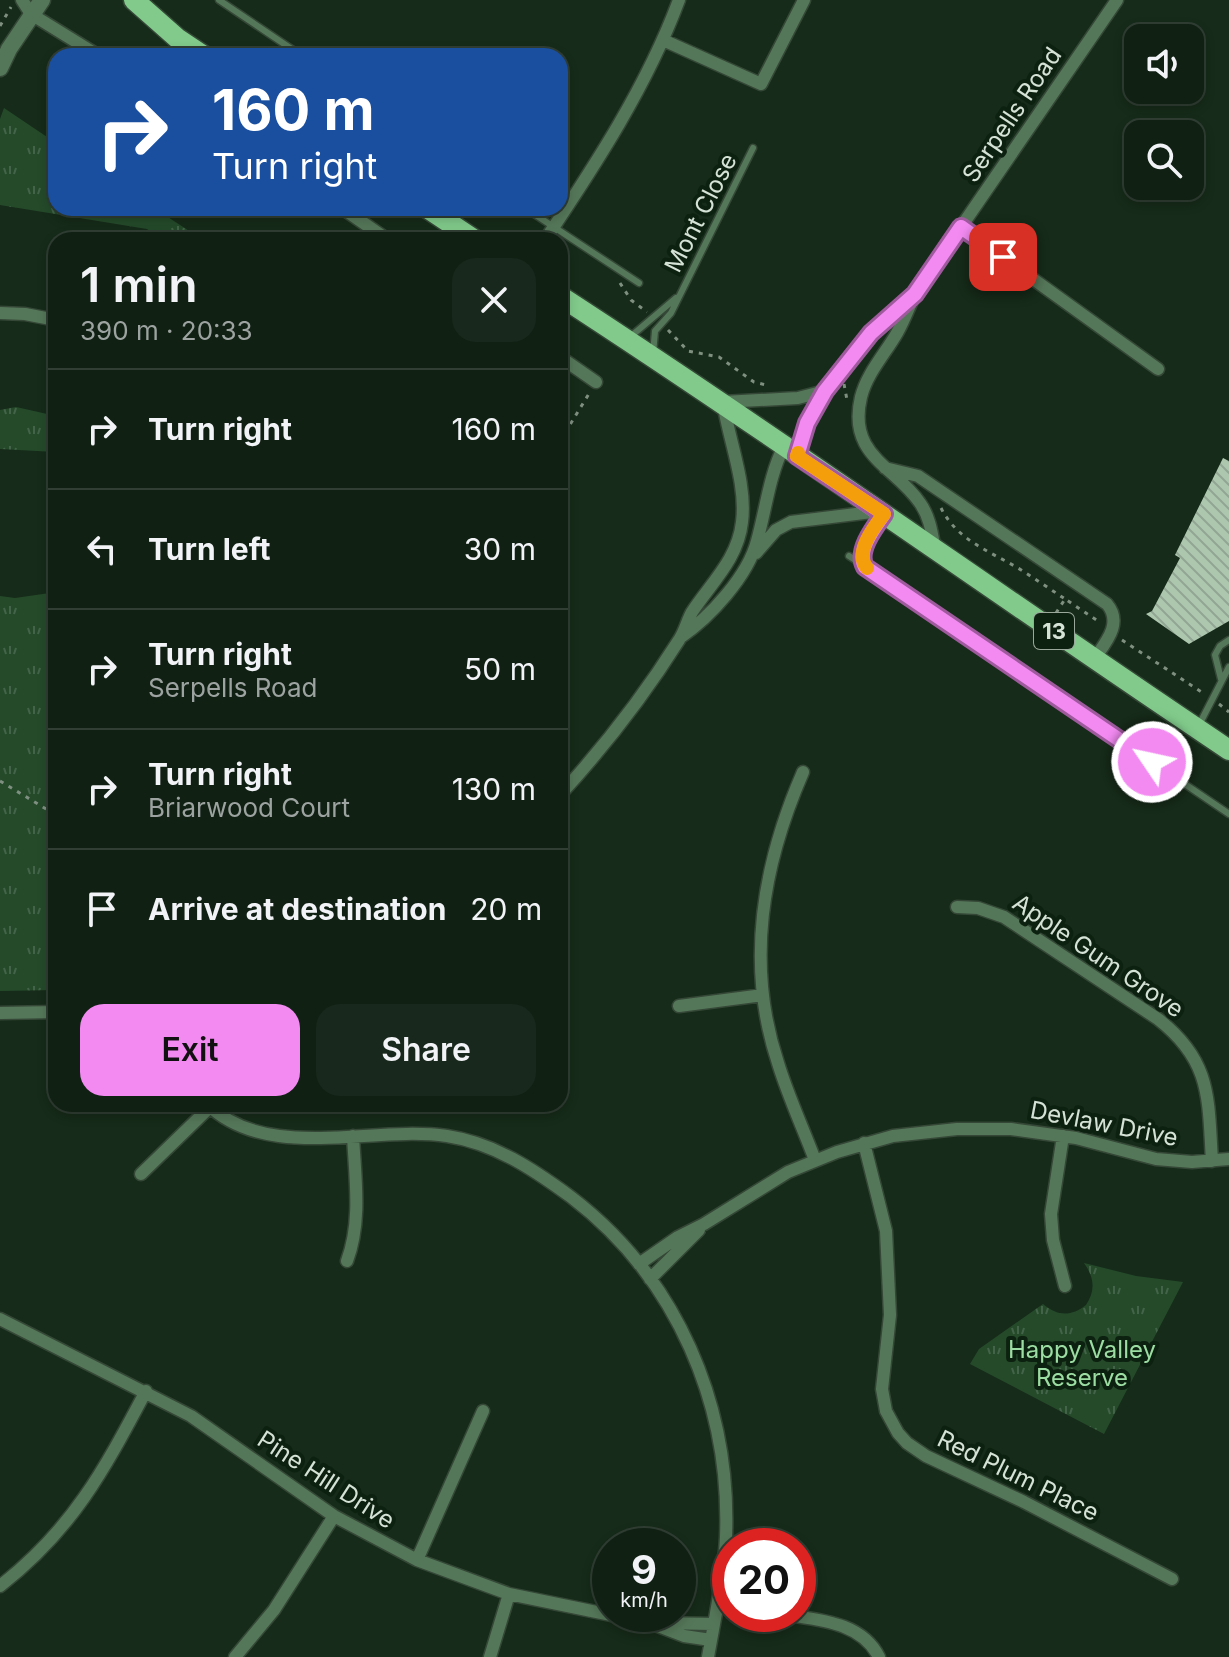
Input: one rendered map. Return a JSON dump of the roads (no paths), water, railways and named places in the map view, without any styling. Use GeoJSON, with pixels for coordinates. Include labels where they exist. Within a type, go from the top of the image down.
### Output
{"type":"FeatureCollection","features":[{"type":"Feature","properties":{"kind":"main road"},"geometry":{"type":"LineString","coordinates":[[134,0],[192,48]]}},
{"type":"Feature","properties":{"kind":"main road"},"geometry":{"type":"LineString","coordinates":[[439,216],[463,232]]}},
{"type":"Feature","properties":{"kind":"main road","name":"13"},"geometry":{"type":"LineString","coordinates":[[568,301],[723,402],[1229,750]]}},
{"type":"Feature","properties":{"kind":"street"},"geometry":{"type":"LineString","coordinates":[[0,68],[26,7],[42,0]]}},
{"type":"Feature","properties":{"kind":"street"},"geometry":{"type":"LineString","coordinates":[[568,205],[630,107],[679,0]]}},
{"type":"Feature","properties":{"kind":"street"},"geometry":{"type":"LineString","coordinates":[[663,40],[761,84],[804,0]]}},
{"type":"Feature","properties":{"kind":"street","name":"Serpells Road"},"geometry":{"type":"LineString","coordinates":[[935,550],[922,506],[870,451],[862,432],[861,397],[869,376],[900,327],[915,294],[1117,0]]}},
{"type":"Feature","properties":{"kind":"street"},"geometry":{"type":"LineString","coordinates":[[26,7],[87,48]]}},
{"type":"Feature","properties":{"kind":"street"},"geometry":{"type":"LineString","coordinates":[[354,216],[376,232]]}},
{"type":"Feature","properties":{"kind":"street"},"geometry":{"type":"LineString","coordinates":[[551,232],[561,216]]}},
{"type":"Feature","properties":{"kind":"street"},"geometry":{"type":"LineString","coordinates":[[961,227],[1158,369]]}},
{"type":"Feature","properties":{"kind":"street","name":"Serpells Road"},"geometry":{"type":"LineString","coordinates":[[681,637],[702,622],[746,565],[756,546],[773,473],[791,451],[825,391],[871,333],[915,294]]}},
{"type":"Feature","properties":{"kind":"street"},"geometry":{"type":"LineString","coordinates":[[0,313],[48,318]]}},
{"type":"Feature","properties":{"kind":"street"},"geometry":{"type":"LineString","coordinates":[[568,363],[596,382]]}},
{"type":"Feature","properties":{"kind":"street"},"geometry":{"type":"LineString","coordinates":[[723,402],[798,398],[825,391]]}},
{"type":"Feature","properties":{"kind":"street","name":"Serpells Road"},"geometry":{"type":"LineString","coordinates":[[568,786],[596,753],[681,637],[690,615],[736,548],[743,513],[742,493],[723,402]]}},
{"type":"Feature","properties":{"kind":"street"},"geometry":{"type":"LineString","coordinates":[[882,466],[915,474],[1107,604],[1114,618],[1112,631],[1095,658]]}},
{"type":"Feature","properties":{"kind":"street","name":"Serpells Road"},"geometry":{"type":"LineString","coordinates":[[746,565],[772,534],[786,524],[882,513]]}},
{"type":"Feature","properties":{"kind":"street"},"geometry":{"type":"LineString","coordinates":[[722,572],[736,580]]}},
{"type":"Feature","properties":{"kind":"street"},"geometry":{"type":"LineString","coordinates":[[803,772],[779,832],[763,899],[760,947],[763,995],[777,1062],[815,1160]]}},
{"type":"Feature","properties":{"kind":"street","name":"Apple Gum Grove"},"geometry":{"type":"LineString","coordinates":[[957,907],[990,911],[1017,924],[1180,1037],[1193,1054],[1203,1076],[1212,1161]]}},
{"type":"Feature","properties":{"kind":"street"},"geometry":{"type":"LineString","coordinates":[[679,1006],[763,995]]}},
{"type":"Feature","properties":{"kind":"street"},"geometry":{"type":"LineString","coordinates":[[0,1013],[48,1012]]}},
{"type":"Feature","properties":{"kind":"street"},"geometry":{"type":"LineString","coordinates":[[141,1174],[203,1112]]}},
{"type":"Feature","properties":{"kind":"street"},"geometry":{"type":"LineString","coordinates":[[218,1112],[240,1127],[264,1135],[419,1134],[469,1140],[508,1156],[580,1205],[650,1279],[687,1340],[701,1371],[724,1465],[726,1528]]}},
{"type":"Feature","properties":{"kind":"street","name":"Devlaw Drive"},"geometry":{"type":"LineString","coordinates":[[639,1264],[762,1186],[815,1160],[864,1143],[925,1131],[1011,1129],[1063,1136],[1156,1159],[1229,1159]]}},
{"type":"Feature","properties":{"kind":"street"},"geometry":{"type":"LineString","coordinates":[[347,1261],[357,1219],[353,1136]]}},
{"type":"Feature","properties":{"kind":"street"},"geometry":{"type":"LineString","coordinates":[[1063,1136],[1051,1214],[1053,1240],[1065,1286]]}},
{"type":"Feature","properties":{"kind":"street","name":"Red Plum Place"},"geometry":{"type":"LineString","coordinates":[[864,1143],[886,1231],[890,1315],[882,1389],[886,1411],[898,1433],[926,1456],[1024,1502],[1172,1579]]}},
{"type":"Feature","properties":{"kind":"street","name":"Devlaw Drive"},"geometry":{"type":"LineString","coordinates":[[650,1279],[704,1224]]}},
{"type":"Feature","properties":{"kind":"street","name":"Pine Hill Drive"},"geometry":{"type":"LineString","coordinates":[[0,1319],[146,1391],[213,1430],[334,1516],[417,1560],[509,1594],[592,1611]]}},
{"type":"Feature","properties":{"kind":"street"},"geometry":{"type":"LineString","coordinates":[[0,1586],[42,1549],[76,1510],[105,1467],[146,1391]]}},
{"type":"Feature","properties":{"kind":"street"},"geometry":{"type":"LineString","coordinates":[[417,1560],[483,1411]]}},
{"type":"Feature","properties":{"kind":"street"},"geometry":{"type":"LineString","coordinates":[[235,1657],[274,1610],[334,1516]]}},
{"type":"Feature","properties":{"kind":"street"},"geometry":{"type":"LineString","coordinates":[[490,1657],[509,1594]]}},
{"type":"Feature","properties":{"kind":"street"},"geometry":{"type":"LineString","coordinates":[[816,1620],[852,1630],[869,1643],[879,1657]]}},
{"type":"Feature","properties":{"kind":"street","name":"Pine Hill Drive"},"geometry":{"type":"LineString","coordinates":[[674,1632],[711,1640]]}},
{"type":"Feature","properties":{"kind":"street"},"geometry":{"type":"LineString","coordinates":[[708,1657],[712,1632]]}},
{"type":"Feature","properties":{"kind":"lane"},"geometry":{"type":"LineString","coordinates":[[219,0],[290,48]]}},
{"type":"Feature","properties":{"kind":"lane","name":"Mont Close"},"geometry":{"type":"LineString","coordinates":[[653,357],[654,335],[670,315],[753,148]]}},
{"type":"Feature","properties":{"kind":"lane"},"geometry":{"type":"LineString","coordinates":[[537,216],[562,232]]}},
{"type":"Feature","properties":{"kind":"lane"},"geometry":{"type":"LineString","coordinates":[[568,236],[639,283]]}},
{"type":"Feature","properties":{"kind":"lane","name":"Mont Close"},"geometry":{"type":"LineString","coordinates":[[627,340],[680,295]]}},
{"type":"Feature","properties":{"kind":"lane"},"geometry":{"type":"LineString","coordinates":[[868,569],[862,555],[882,513]]}},
{"type":"Feature","properties":{"kind":"lane"},"geometry":{"type":"LineString","coordinates":[[849,556],[1229,814]]}},
{"type":"Feature","properties":{"kind":"lane"},"geometry":{"type":"LineString","coordinates":[[1221,679],[1215,655],[1220,646],[1229,640]]}},
{"type":"Feature","properties":{"kind":"lane"},"geometry":{"type":"LineString","coordinates":[[1197,729],[1229,667]]}},
{"type":"Feature","properties":{"kind":"park label","name":"Happy Valley Reserve"},"geometry":{"type":"Point","coordinates":[1082,1364]}}]}
